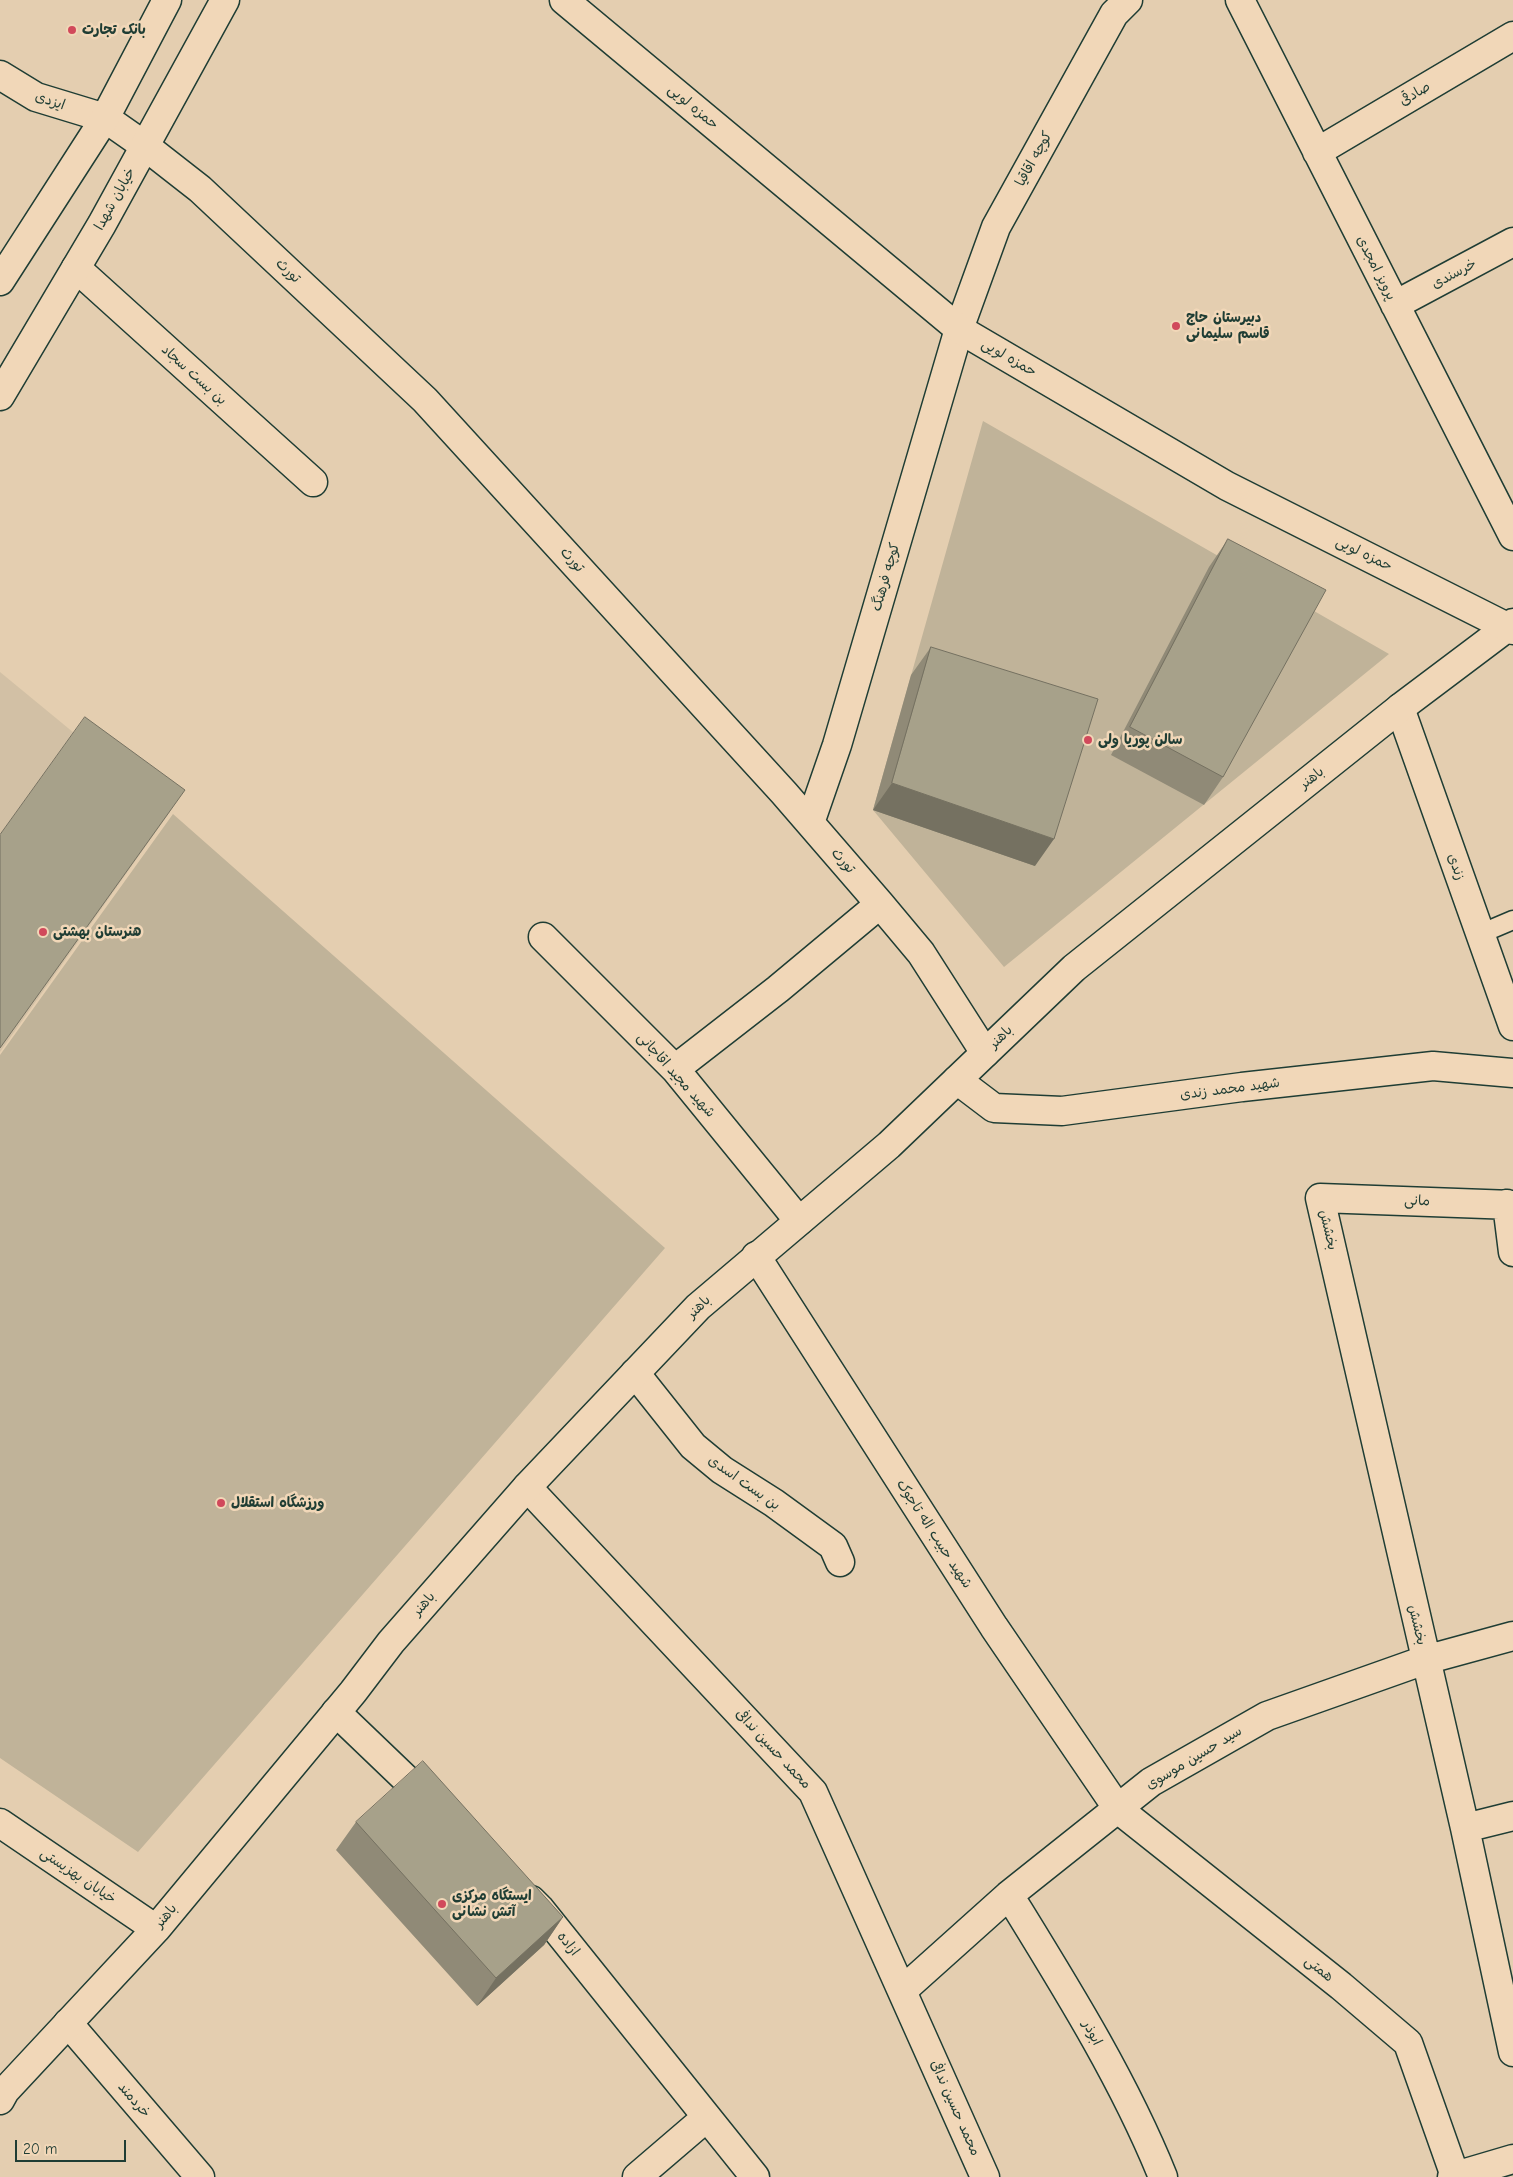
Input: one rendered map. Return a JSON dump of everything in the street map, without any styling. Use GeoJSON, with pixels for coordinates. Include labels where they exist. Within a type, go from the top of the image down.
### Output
{"type":"FeatureCollection","features":[{"type":"Feature","properties":{"kind":"street"},"geometry":{"type":"LineString","coordinates":[[0,281],[105,118],[167,0]]}},
{"type":"Feature","properties":{"kind":"street","name":"حمزه لویی"},"geometry":{"type":"LineString","coordinates":[[564,0],[959,329],[1227,486],[1511,626]]}},
{"type":"Feature","properties":{"kind":"street","name":"کوچه اقاقیا"},"geometry":{"type":"LineString","coordinates":[[959,329],[996,227],[1114,14],[1128,0]]}},
{"type":"Feature","properties":{"kind":"street","name":"پرویز امجدی"},"geometry":{"type":"LineString","coordinates":[[1240,0],[1513,536]]}},
{"type":"Feature","properties":{"kind":"street","name":"خیابان شهدا"},"geometry":{"type":"LineString","coordinates":[[0,396],[76,268],[226,1]]}},
{"type":"Feature","properties":{"kind":"street","name":"صادقی"},"geometry":{"type":"LineString","coordinates":[[1317,152],[1513,36]]}},
{"type":"Feature","properties":{"kind":"street","name":"ایزدی"},"geometry":{"type":"LineString","coordinates":[[0,75],[36,97],[105,118]]}},
{"type":"Feature","properties":{"kind":"street","name":"تورث"},"geometry":{"type":"LineString","coordinates":[[105,118],[145,146],[200,189],[426,400],[810,823],[880,904],[921,953],[985,1053]]}},
{"type":"Feature","properties":{"kind":"street","name":"خرسندی"},"geometry":{"type":"LineString","coordinates":[[1395,305],[1513,242]]}},
{"type":"Feature","properties":{"kind":"street","name":"بن بست سجاد"},"geometry":{"type":"LineString","coordinates":[[76,268],[313,482]]}},
{"type":"Feature","properties":{"kind":"street","name":"کوچه فرهنگ"},"geometry":{"type":"LineString","coordinates":[[810,823],[838,745],[959,329]]}},
{"type":"Feature","properties":{"kind":"street","name":"باهنر"},"geometry":{"type":"LineString","coordinates":[[0,2100],[5,2091],[156,1928],[336,1712],[391,1642],[526,1487],[698,1307],[889,1145],[1074,968],[1400,708],[1511,626]]}},
{"type":"Feature","properties":{"kind":"street","name":"زندی"},"geometry":{"type":"LineString","coordinates":[[1400,708],[1513,1026]]}},
{"type":"Feature","properties":{"kind":"street"},"geometry":{"type":"LineString","coordinates":[[675,1069],[778,989],[880,904]]}},
{"type":"Feature","properties":{"kind":"street","name":"شهید مجید اقاجانی"},"geometry":{"type":"LineString","coordinates":[[543,937],[675,1069],[800,1221]]}},
{"type":"Feature","properties":{"kind":"street","name":"شهید محمد زندی"},"geometry":{"type":"LineString","coordinates":[[957,1080],[994,1108],[1062,1111],[1242,1087],[1433,1066],[1513,1073]]}},
{"type":"Feature","properties":{"kind":"street","name":"مانی"},"geometry":{"type":"LineString","coordinates":[[1320,1198],[1510,1205]]}},
{"type":"Feature","properties":{"kind":"street","name":"بخشش"},"geometry":{"type":"LineString","coordinates":[[1320,1198],[1465,1828],[1513,2052]]}},
{"type":"Feature","properties":{"kind":"street"},"geometry":{"type":"LineString","coordinates":[[1510,1205],[1513,1252]]}},
{"type":"Feature","properties":{"kind":"street","name":"شهید حبیب اله تاجوک"},"geometry":{"type":"LineString","coordinates":[[756,1256],[994,1627],[1118,1809]]}},
{"type":"Feature","properties":{"kind":"street","name":"بن بست اسدی"},"geometry":{"type":"LineString","coordinates":[[635,1373],[693,1446],[722,1470],[774,1503],[833,1546],[840,1562]]}},
{"type":"Feature","properties":{"kind":"street","name":"محمد حسین ندافی"},"geometry":{"type":"LineString","coordinates":[[526,1487],[813,1792],[903,1990],[984,2177]]}},
{"type":"Feature","properties":{"kind":"street","name":"سید حسین موسوی"},"geometry":{"type":"LineString","coordinates":[[903,1990],[1009,1895],[1151,1782],[1267,1716],[1425,1660],[1513,1636]]}},
{"type":"Feature","properties":{"kind":"street"},"geometry":{"type":"LineString","coordinates":[[336,1712],[449,1821]]}},
{"type":"Feature","properties":{"kind":"street","name":"همتی"},"geometry":{"type":"LineString","coordinates":[[1118,1809],[1340,1986],[1408,2043],[1454,2176]]}},
{"type":"Feature","properties":{"kind":"street"},"geometry":{"type":"LineString","coordinates":[[1465,1828],[1513,1816]]}},
{"type":"Feature","properties":{"kind":"street","name":"خیابان بهزیستی"},"geometry":{"type":"LineString","coordinates":[[0,1824],[156,1928]]}},
{"type":"Feature","properties":{"kind":"street","name":"ازاده"},"geometry":{"type":"LineString","coordinates":[[512,1882],[540,1909],[755,2177]]}},
{"type":"Feature","properties":{"kind":"street","name":"ابوذر"},"geometry":{"type":"LineString","coordinates":[[1009,1895],[1086,2019],[1153,2153],[1163,2177]]}},
{"type":"Feature","properties":{"kind":"street","name":"خردمند"},"geometry":{"type":"LineString","coordinates":[[68,2023],[200,2177]]}},
{"type":"Feature","properties":{"kind":"street"},"geometry":{"type":"LineString","coordinates":[[637,2177],[706,2117]]}},
{"type":"Feature","properties":{"kind":"street"},"geometry":{"type":"LineString","coordinates":[[1454,2176],[1513,2158]]}},
{"type":"Feature","properties":{"kind":"lane"},"geometry":{"type":"LineString","coordinates":[[1480,934],[1513,920]]}},
{"type":"Feature","properties":{"kind":"shaded area","name":"سالن پوریا ولی"},"geometry":{"type":"Polygon","coordinates":[[[983,421],[1389,654],[1004,967],[873,810],[983,421]]]}},
{"type":"Feature","properties":{"kind":"shaded area","name":"هنرستان بهشتی"},"geometry":{"type":"Polygon","coordinates":[[[0,672],[170,812],[0,1052],[0,672]]]}},
{"type":"Feature","properties":{"kind":"shaded area","name":"ورزشگاه استقلال"},"geometry":{"type":"Polygon","coordinates":[[[173,814],[665,1248],[138,1852],[0,1758],[0,1055],[173,814]]]}},
{"type":"Feature","properties":{"kind":"building"},"geometry":{"type":"Polygon","coordinates":[[[1228,539],[1326,590],[1223,777],[1130,727],[1228,539]]]}},
{"type":"Feature","properties":{"kind":"building"},"geometry":{"type":"Polygon","coordinates":[[[931,647],[1098,699],[1054,839],[892,783],[931,647]]]}},
{"type":"Feature","properties":{"kind":"building","name":"هنرستان بهشتی"},"geometry":{"type":"Polygon","coordinates":[[[85,717],[185,790],[0,1048],[0,835],[85,717]]]}},
{"type":"Feature","properties":{"kind":"building"},"geometry":{"type":"Polygon","coordinates":[[[423,1761],[563,1917],[496,1978],[356,1822],[423,1761]]]}},
{"type":"Feature","properties":{"kind":"place","name":"بانک تجارت"},"geometry":{"type":"Point","coordinates":[72,30]}},
{"type":"Feature","properties":{"kind":"place","name":"دبیرستان حاج قاسم سلیمانی"},"geometry":{"type":"Point","coordinates":[1176,326]}},
{"type":"Feature","properties":{"kind":"place","name":"سالن پوریا ولی"},"geometry":{"type":"Point","coordinates":[1088,740]}},
{"type":"Feature","properties":{"kind":"place","name":"هنرستان بهشتی"},"geometry":{"type":"Point","coordinates":[43,932]}},
{"type":"Feature","properties":{"kind":"place","name":"ورزشگاه استقلال"},"geometry":{"type":"Point","coordinates":[221,1503]}},
{"type":"Feature","properties":{"kind":"place","name":"ایستگاه مرکزی آتش نشانی"},"geometry":{"type":"Point","coordinates":[442,1904]}}]}
